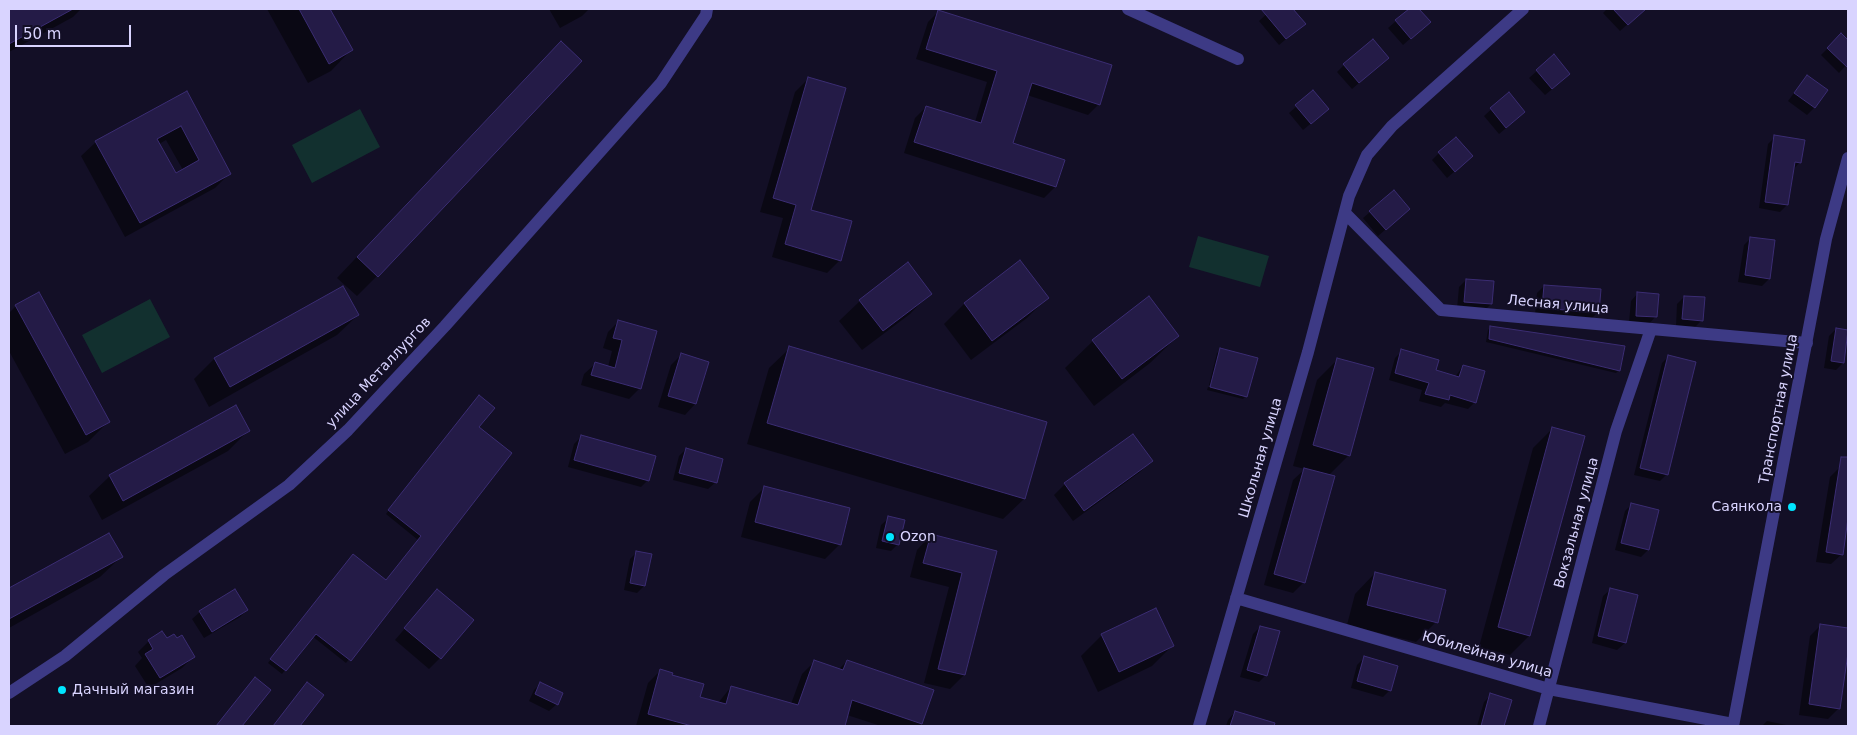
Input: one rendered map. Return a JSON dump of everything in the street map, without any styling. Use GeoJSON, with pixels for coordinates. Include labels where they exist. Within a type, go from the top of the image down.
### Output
{"type":"FeatureCollection","features":[{"type":"Feature","properties":{"kind":"street","name":"улица Металлургов"},"geometry":{"type":"LineString","coordinates":[[9,693],[66,656],[164,574],[288,485],[348,430],[444,326],[661,82],[706,15],[706,9]]}},
{"type":"Feature","properties":{"kind":"street"},"geometry":{"type":"LineString","coordinates":[[1128,9],[1238,60]]}},
{"type":"Feature","properties":{"kind":"street","name":"Школьная улица"},"geometry":{"type":"LineString","coordinates":[[1199,726],[1308,352],[1346,214],[1349,196],[1367,155],[1392,126],[1523,9]]}},
{"type":"Feature","properties":{"kind":"street","name":"Транспортная улица"},"geometry":{"type":"LineString","coordinates":[[1733,725],[1826,239],[1848,158]]}},
{"type":"Feature","properties":{"kind":"street","name":"Лесная улица"},"geometry":{"type":"LineString","coordinates":[[1346,214],[1442,310],[1807,343]]}},
{"type":"Feature","properties":{"kind":"street","name":"Вокзальная улица"},"geometry":{"type":"LineString","coordinates":[[1539,726],[1616,431],[1651,329]]}},
{"type":"Feature","properties":{"kind":"street","name":"Юбилейная улица"},"geometry":{"type":"LineString","coordinates":[[1236,598],[1549,689],[1733,725]]}},
{"type":"Feature","properties":{"kind":"green space"},"geometry":{"type":"Polygon","coordinates":[[[360,109],[380,147],[312,183],[292,145],[360,109]]]}},
{"type":"Feature","properties":{"kind":"green space"},"geometry":{"type":"Polygon","coordinates":[[[1198,236],[1269,256],[1260,287],[1189,267],[1198,236]]]}},
{"type":"Feature","properties":{"kind":"green space"},"geometry":{"type":"Polygon","coordinates":[[[150,299],[170,337],[102,373],[82,335],[150,299]]]}},
{"type":"Feature","properties":{"kind":"building"},"geometry":{"type":"Polygon","coordinates":[[[9,9],[73,9],[9,44],[9,9]]]}},
{"type":"Feature","properties":{"kind":"building"},"geometry":{"type":"Polygon","coordinates":[[[299,9],[330,9],[353,50],[329,64],[299,9]]]}},
{"type":"Feature","properties":{"kind":"building"},"geometry":{"type":"Polygon","coordinates":[[[1261,9],[1293,9],[1306,24],[1286,39],[1261,9]]]}},
{"type":"Feature","properties":{"kind":"building"},"geometry":{"type":"Polygon","coordinates":[[[1409,9],[1419,9],[1431,22],[1411,39],[1395,20],[1409,9]]]}},
{"type":"Feature","properties":{"kind":"building"},"geometry":{"type":"Polygon","coordinates":[[[1613,9],[1646,9],[1628,25],[1613,9]]]}},
{"type":"Feature","properties":{"kind":"building"},"geometry":{"type":"Polygon","coordinates":[[[938,10],[1112,65],[1100,105],[1032,83],[1013,143],[1065,160],[1056,187],[914,142],[926,106],[981,123],[997,71],[926,49],[938,10]]]}},
{"type":"Feature","properties":{"kind":"building"},"geometry":{"type":"Polygon","coordinates":[[[1841,33],[1848,40],[1848,68],[1827,48],[1841,33]]]}},
{"type":"Feature","properties":{"kind":"building"},"geometry":{"type":"Polygon","coordinates":[[[1373,39],[1389,58],[1359,83],[1343,64],[1373,39]]]}},
{"type":"Feature","properties":{"kind":"building"},"geometry":{"type":"Polygon","coordinates":[[[561,41],[582,61],[378,277],[357,257],[561,41]]]}},
{"type":"Feature","properties":{"kind":"building"},"geometry":{"type":"Polygon","coordinates":[[[1554,54],[1570,74],[1552,89],[1536,70],[1554,54]]]}},
{"type":"Feature","properties":{"kind":"building"},"geometry":{"type":"Polygon","coordinates":[[[1807,75],[1828,90],[1815,108],[1794,93],[1807,75]]]}},
{"type":"Feature","properties":{"kind":"building"},"geometry":{"type":"Polygon","coordinates":[[[808,77],[846,88],[811,210],[852,221],[841,261],[785,244],[796,205],[773,198],[808,77]]]}},
{"type":"Feature","properties":{"kind":"building"},"geometry":{"type":"Polygon","coordinates":[[[1313,90],[1329,109],[1311,124],[1295,105],[1313,90]]]}},
{"type":"Feature","properties":{"kind":"building"},"geometry":{"type":"Polygon","coordinates":[[[187,91],[231,174],[140,223],[95,141],[187,91]],[[181,126],[157,139],[176,173],[199,160],[181,126]]]}},
{"type":"Feature","properties":{"kind":"building"},"geometry":{"type":"Polygon","coordinates":[[[1509,92],[1525,112],[1506,128],[1490,108],[1509,92]]]}},
{"type":"Feature","properties":{"kind":"building"},"geometry":{"type":"Polygon","coordinates":[[[1774,135],[1805,140],[1801,163],[1795,162],[1788,205],[1765,202],[1774,135]]]}},
{"type":"Feature","properties":{"kind":"building"},"geometry":{"type":"Polygon","coordinates":[[[1456,137],[1473,156],[1455,172],[1438,152],[1456,137]]]}},
{"type":"Feature","properties":{"kind":"building"},"geometry":{"type":"Polygon","coordinates":[[[1394,190],[1410,209],[1386,230],[1369,211],[1394,190]]]}},
{"type":"Feature","properties":{"kind":"building"},"geometry":{"type":"Polygon","coordinates":[[[1750,237],[1775,240],[1770,279],[1745,275],[1750,237]]]}},
{"type":"Feature","properties":{"kind":"building"},"geometry":{"type":"Polygon","coordinates":[[[1020,260],[1049,298],[992,341],[964,303],[1020,260]]]}},
{"type":"Feature","properties":{"kind":"building"},"geometry":{"type":"Polygon","coordinates":[[[908,262],[932,294],[883,331],[859,300],[908,262]]]}},
{"type":"Feature","properties":{"kind":"building"},"geometry":{"type":"Polygon","coordinates":[[[1466,279],[1494,281],[1492,304],[1464,302],[1466,279]]]}},
{"type":"Feature","properties":{"kind":"building"},"geometry":{"type":"Polygon","coordinates":[[[1544,285],[1601,289],[1599,313],[1542,308],[1544,285]]]}},
{"type":"Feature","properties":{"kind":"building"},"geometry":{"type":"Polygon","coordinates":[[[343,286],[359,315],[230,387],[214,358],[343,286]]]}},
{"type":"Feature","properties":{"kind":"building"},"geometry":{"type":"Polygon","coordinates":[[[39,292],[110,422],[86,435],[15,305],[39,292]]]}},
{"type":"Feature","properties":{"kind":"building"},"geometry":{"type":"Polygon","coordinates":[[[1637,292],[1659,294],[1657,317],[1636,316],[1637,292]]]}},
{"type":"Feature","properties":{"kind":"building"},"geometry":{"type":"Polygon","coordinates":[[[1149,296],[1179,336],[1122,379],[1092,340],[1149,296]]]}},
{"type":"Feature","properties":{"kind":"building"},"geometry":{"type":"Polygon","coordinates":[[[1684,296],[1705,297],[1703,321],[1682,319],[1684,296]]]}},
{"type":"Feature","properties":{"kind":"building"},"geometry":{"type":"Polygon","coordinates":[[[618,320],[657,331],[641,389],[591,375],[595,362],[615,368],[622,340],[613,338],[618,320]]]}},
{"type":"Feature","properties":{"kind":"building"},"geometry":{"type":"Polygon","coordinates":[[[1490,326],[1625,346],[1620,371],[1489,339],[1490,326]]]}},
{"type":"Feature","properties":{"kind":"building"},"geometry":{"type":"Polygon","coordinates":[[[1836,328],[1848,330],[1844,363],[1831,361],[1836,328]]]}},
{"type":"Feature","properties":{"kind":"building"},"geometry":{"type":"Polygon","coordinates":[[[789,346],[1047,422],[1025,499],[767,423],[789,346]]]}},
{"type":"Feature","properties":{"kind":"building"},"geometry":{"type":"Polygon","coordinates":[[[1220,348],[1258,358],[1247,397],[1210,387],[1220,348]]]}},
{"type":"Feature","properties":{"kind":"building"},"geometry":{"type":"Polygon","coordinates":[[[1401,349],[1439,360],[1436,370],[1459,377],[1463,365],[1485,371],[1476,403],[1450,395],[1449,400],[1425,394],[1429,383],[1395,373],[1401,349]]]}},
{"type":"Feature","properties":{"kind":"building"},"geometry":{"type":"Polygon","coordinates":[[[681,353],[709,362],[696,404],[668,396],[681,353]]]}},
{"type":"Feature","properties":{"kind":"building"},"geometry":{"type":"Polygon","coordinates":[[[1668,355],[1696,362],[1668,475],[1640,468],[1668,355]]]}},
{"type":"Feature","properties":{"kind":"building"},"geometry":{"type":"Polygon","coordinates":[[[1337,358],[1374,368],[1350,456],[1313,445],[1337,358]]]}},
{"type":"Feature","properties":{"kind":"building"},"geometry":{"type":"Polygon","coordinates":[[[479,395],[495,408],[479,427],[512,453],[351,661],[316,634],[286,671],[270,659],[353,554],[386,580],[421,536],[388,510],[479,395]]]}},
{"type":"Feature","properties":{"kind":"building"},"geometry":{"type":"Polygon","coordinates":[[[236,405],[250,431],[123,501],[109,475],[236,405]]]}},
{"type":"Feature","properties":{"kind":"building"},"geometry":{"type":"Polygon","coordinates":[[[1552,427],[1585,436],[1530,636],[1498,627],[1552,427]]]}},
{"type":"Feature","properties":{"kind":"building"},"geometry":{"type":"Polygon","coordinates":[[[1133,434],[1153,461],[1084,511],[1064,483],[1133,434]]]}},
{"type":"Feature","properties":{"kind":"building"},"geometry":{"type":"Polygon","coordinates":[[[581,435],[656,456],[649,481],[574,460],[581,435]]]}},
{"type":"Feature","properties":{"kind":"building"},"geometry":{"type":"Polygon","coordinates":[[[686,448],[723,459],[717,483],[679,473],[686,448]]]}},
{"type":"Feature","properties":{"kind":"building"},"geometry":{"type":"Polygon","coordinates":[[[1841,457],[1848,457],[1848,518],[1843,555],[1826,552],[1841,457]]]}},
{"type":"Feature","properties":{"kind":"building"},"geometry":{"type":"Polygon","coordinates":[[[1304,468],[1335,476],[1305,583],[1274,574],[1304,468]]]}},
{"type":"Feature","properties":{"kind":"building"},"geometry":{"type":"Polygon","coordinates":[[[764,486],[850,508],[841,545],[755,522],[764,486]]]}},
{"type":"Feature","properties":{"kind":"building"},"geometry":{"type":"Polygon","coordinates":[[[1631,503],[1659,510],[1649,550],[1621,543],[1631,503]]]}},
{"type":"Feature","properties":{"kind":"building"},"geometry":{"type":"Polygon","coordinates":[[[888,516],[905,520],[899,545],[882,541],[888,516]]]}},
{"type":"Feature","properties":{"kind":"building"},"geometry":{"type":"Polygon","coordinates":[[[109,533],[123,557],[9,619],[9,588],[109,533]]]}},
{"type":"Feature","properties":{"kind":"building"},"geometry":{"type":"Polygon","coordinates":[[[931,534],[997,551],[965,675],[938,669],[962,573],[923,563],[931,534]]]}},
{"type":"Feature","properties":{"kind":"building"},"geometry":{"type":"Polygon","coordinates":[[[636,551],[652,554],[645,586],[630,583],[636,551]]]}},
{"type":"Feature","properties":{"kind":"building"},"geometry":{"type":"Polygon","coordinates":[[[1375,572],[1446,590],[1438,623],[1367,605],[1375,572]]]}},
{"type":"Feature","properties":{"kind":"building"},"geometry":{"type":"Polygon","coordinates":[[[1610,588],[1638,595],[1626,643],[1598,636],[1610,588]]]}},
{"type":"Feature","properties":{"kind":"building"},"geometry":{"type":"Polygon","coordinates":[[[235,589],[248,610],[212,632],[199,611],[235,589]]]}},
{"type":"Feature","properties":{"kind":"building"},"geometry":{"type":"Polygon","coordinates":[[[437,589],[474,620],[441,659],[404,628],[437,589]]]}},
{"type":"Feature","properties":{"kind":"building"},"geometry":{"type":"Polygon","coordinates":[[[1156,608],[1174,646],[1119,672],[1101,634],[1156,608]]]}},
{"type":"Feature","properties":{"kind":"building"},"geometry":{"type":"Polygon","coordinates":[[[1820,624],[1848,628],[1848,653],[1840,709],[1809,704],[1820,624]]]}},
{"type":"Feature","properties":{"kind":"building"},"geometry":{"type":"Polygon","coordinates":[[[1260,626],[1280,631],[1267,676],[1247,670],[1260,626]]]}},
{"type":"Feature","properties":{"kind":"building"},"geometry":{"type":"Polygon","coordinates":[[[162,631],[167,638],[174,634],[177,638],[182,635],[195,657],[160,678],[145,654],[153,649],[148,640],[162,631]]]}},
{"type":"Feature","properties":{"kind":"building"},"geometry":{"type":"Polygon","coordinates":[[[1364,656],[1398,666],[1391,691],[1357,681],[1364,656]]]}},
{"type":"Feature","properties":{"kind":"building"},"geometry":{"type":"Polygon","coordinates":[[[814,660],[843,670],[847,660],[934,690],[922,724],[852,700],[845,726],[692,726],[648,714],[660,669],[673,673],[672,675],[704,684],[700,697],[726,704],[731,686],[798,705],[814,660]]]}},
{"type":"Feature","properties":{"kind":"building"},"geometry":{"type":"Polygon","coordinates":[[[255,677],[271,690],[242,726],[216,726],[255,677]]]}},
{"type":"Feature","properties":{"kind":"building"},"geometry":{"type":"Polygon","coordinates":[[[307,682],[324,695],[300,726],[273,726],[307,682]]]}},
{"type":"Feature","properties":{"kind":"building"},"geometry":{"type":"Polygon","coordinates":[[[540,682],[563,693],[558,705],[535,694],[540,682]]]}},
{"type":"Feature","properties":{"kind":"building"},"geometry":{"type":"Polygon","coordinates":[[[1490,693],[1512,700],[1504,726],[1481,726],[1490,693]]]}},
{"type":"Feature","properties":{"kind":"building"},"geometry":{"type":"Polygon","coordinates":[[[1235,711],[1275,723],[1274,726],[1230,726],[1235,711]]]}},
{"type":"Feature","properties":{"kind":"place","name":"Саянкола"},"geometry":{"type":"Point","coordinates":[1792,507]}},
{"type":"Feature","properties":{"kind":"place","name":"Ozon"},"geometry":{"type":"Point","coordinates":[890,537]}},
{"type":"Feature","properties":{"kind":"place","name":"Дачный магазин"},"geometry":{"type":"Point","coordinates":[62,690]}}]}
